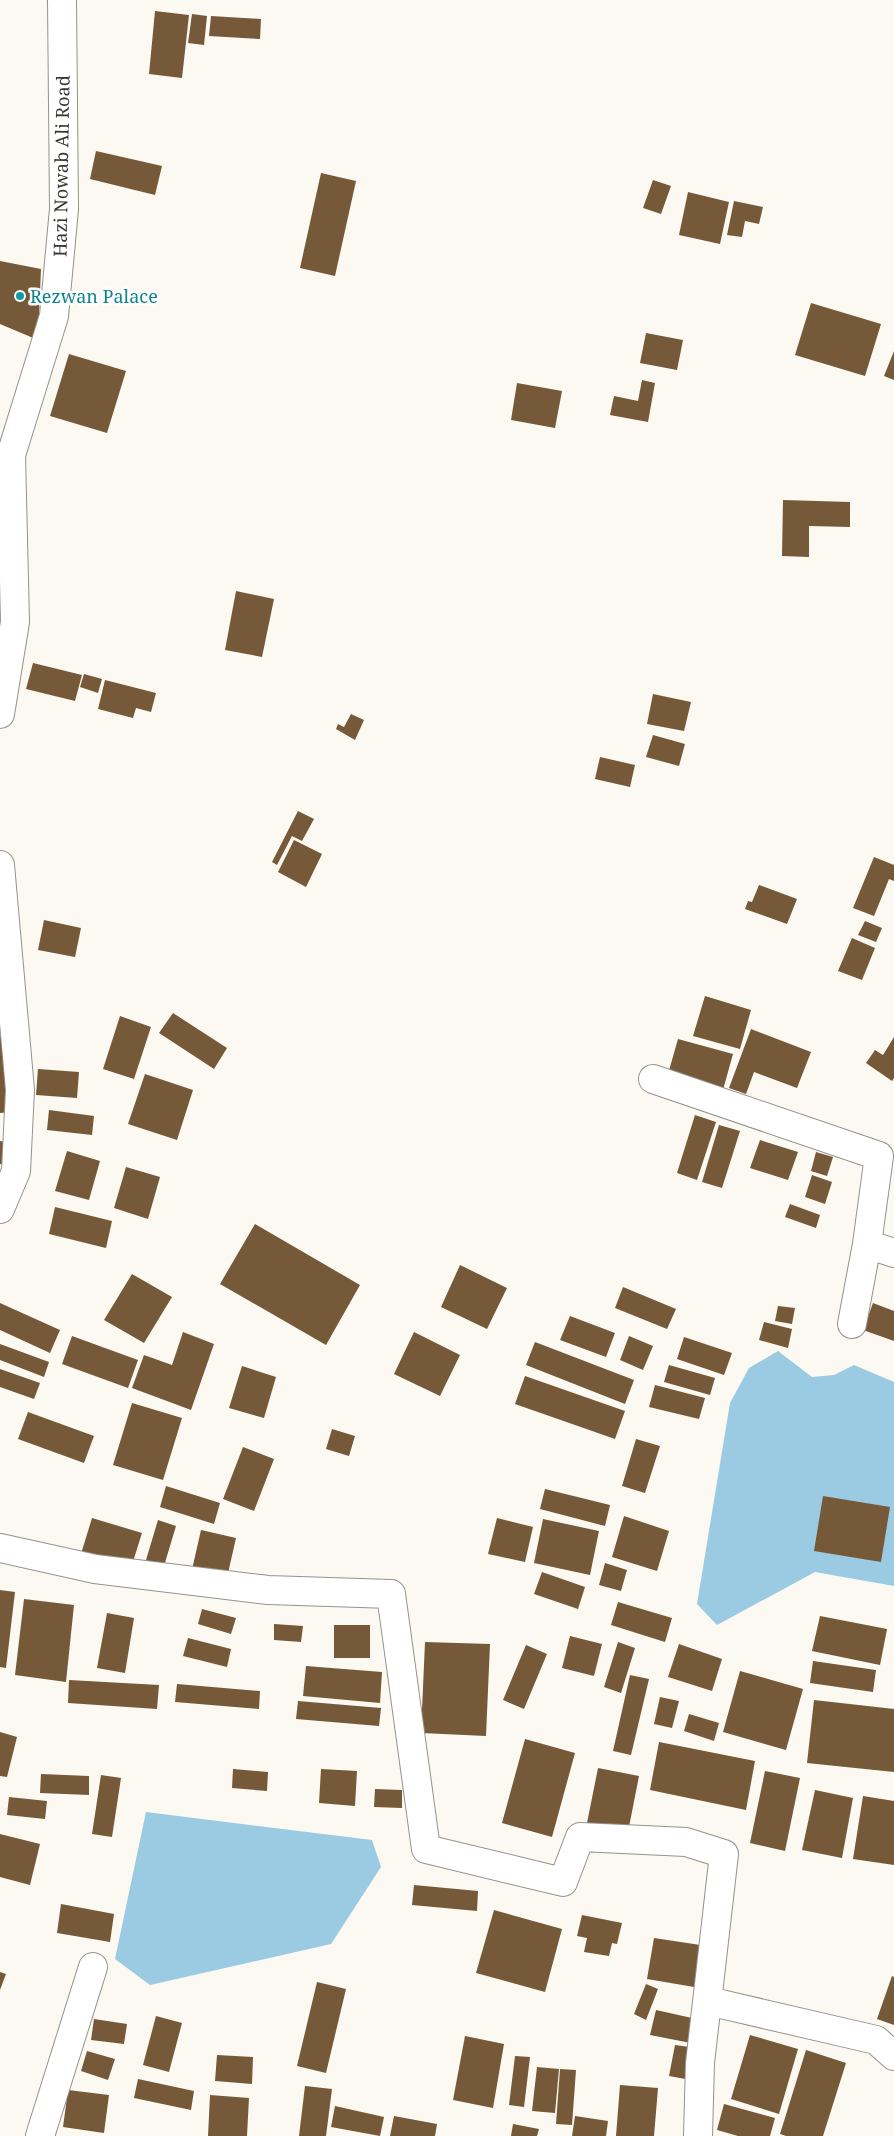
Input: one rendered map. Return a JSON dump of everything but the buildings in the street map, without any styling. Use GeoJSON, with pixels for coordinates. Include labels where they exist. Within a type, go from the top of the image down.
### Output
{"type":"FeatureCollection","features":[{"type":"Feature","properties":{"kind":"street","name":"Hazi Nowab Ali Road"},"geometry":{"type":"LineString","coordinates":[[0,714],[15,622],[11,455],[54,316],[64,209],[62,0]]}},
{"type":"Feature","properties":{"kind":"street"},"geometry":{"type":"LineString","coordinates":[[0,865],[20,1090],[16,1171],[0,1209]]}},
{"type":"Feature","properties":{"kind":"street"},"geometry":{"type":"LineString","coordinates":[[653,1080],[879,1156],[867,1244],[852,1324]]}},
{"type":"Feature","properties":{"kind":"street"},"geometry":{"type":"LineString","coordinates":[[867,1244],[894,1253]]}},
{"type":"Feature","properties":{"kind":"street"},"geometry":{"type":"LineString","coordinates":[[0,1548],[95,1569],[268,1590],[391,1594],[426,1849],[563,1882],[580,1837],[686,1842],[724,1854],[700,2064],[698,2136]]}},
{"type":"Feature","properties":{"kind":"street"},"geometry":{"type":"LineString","coordinates":[[40,2136],[94,1967]]}},
{"type":"Feature","properties":{"kind":"street"},"geometry":{"type":"LineString","coordinates":[[708,2002],[876,2040],[894,2056]]}},
{"type":"Feature","properties":{"kind":"water"},"geometry":{"type":"Polygon","coordinates":[[[778,1351],[812,1377],[834,1375],[854,1365],[894,1382],[894,1586],[815,1572],[717,1625],[697,1604],[730,1403],[749,1368],[778,1351]]]}},
{"type":"Feature","properties":{"kind":"water"},"geometry":{"type":"Polygon","coordinates":[[[146,1812],[372,1840],[381,1867],[331,1944],[150,1985],[115,1959],[146,1812]]]}},
{"type":"Feature","properties":{"kind":"place","name":"Rezwan Palace"},"geometry":{"type":"Point","coordinates":[20,296]}}]}
